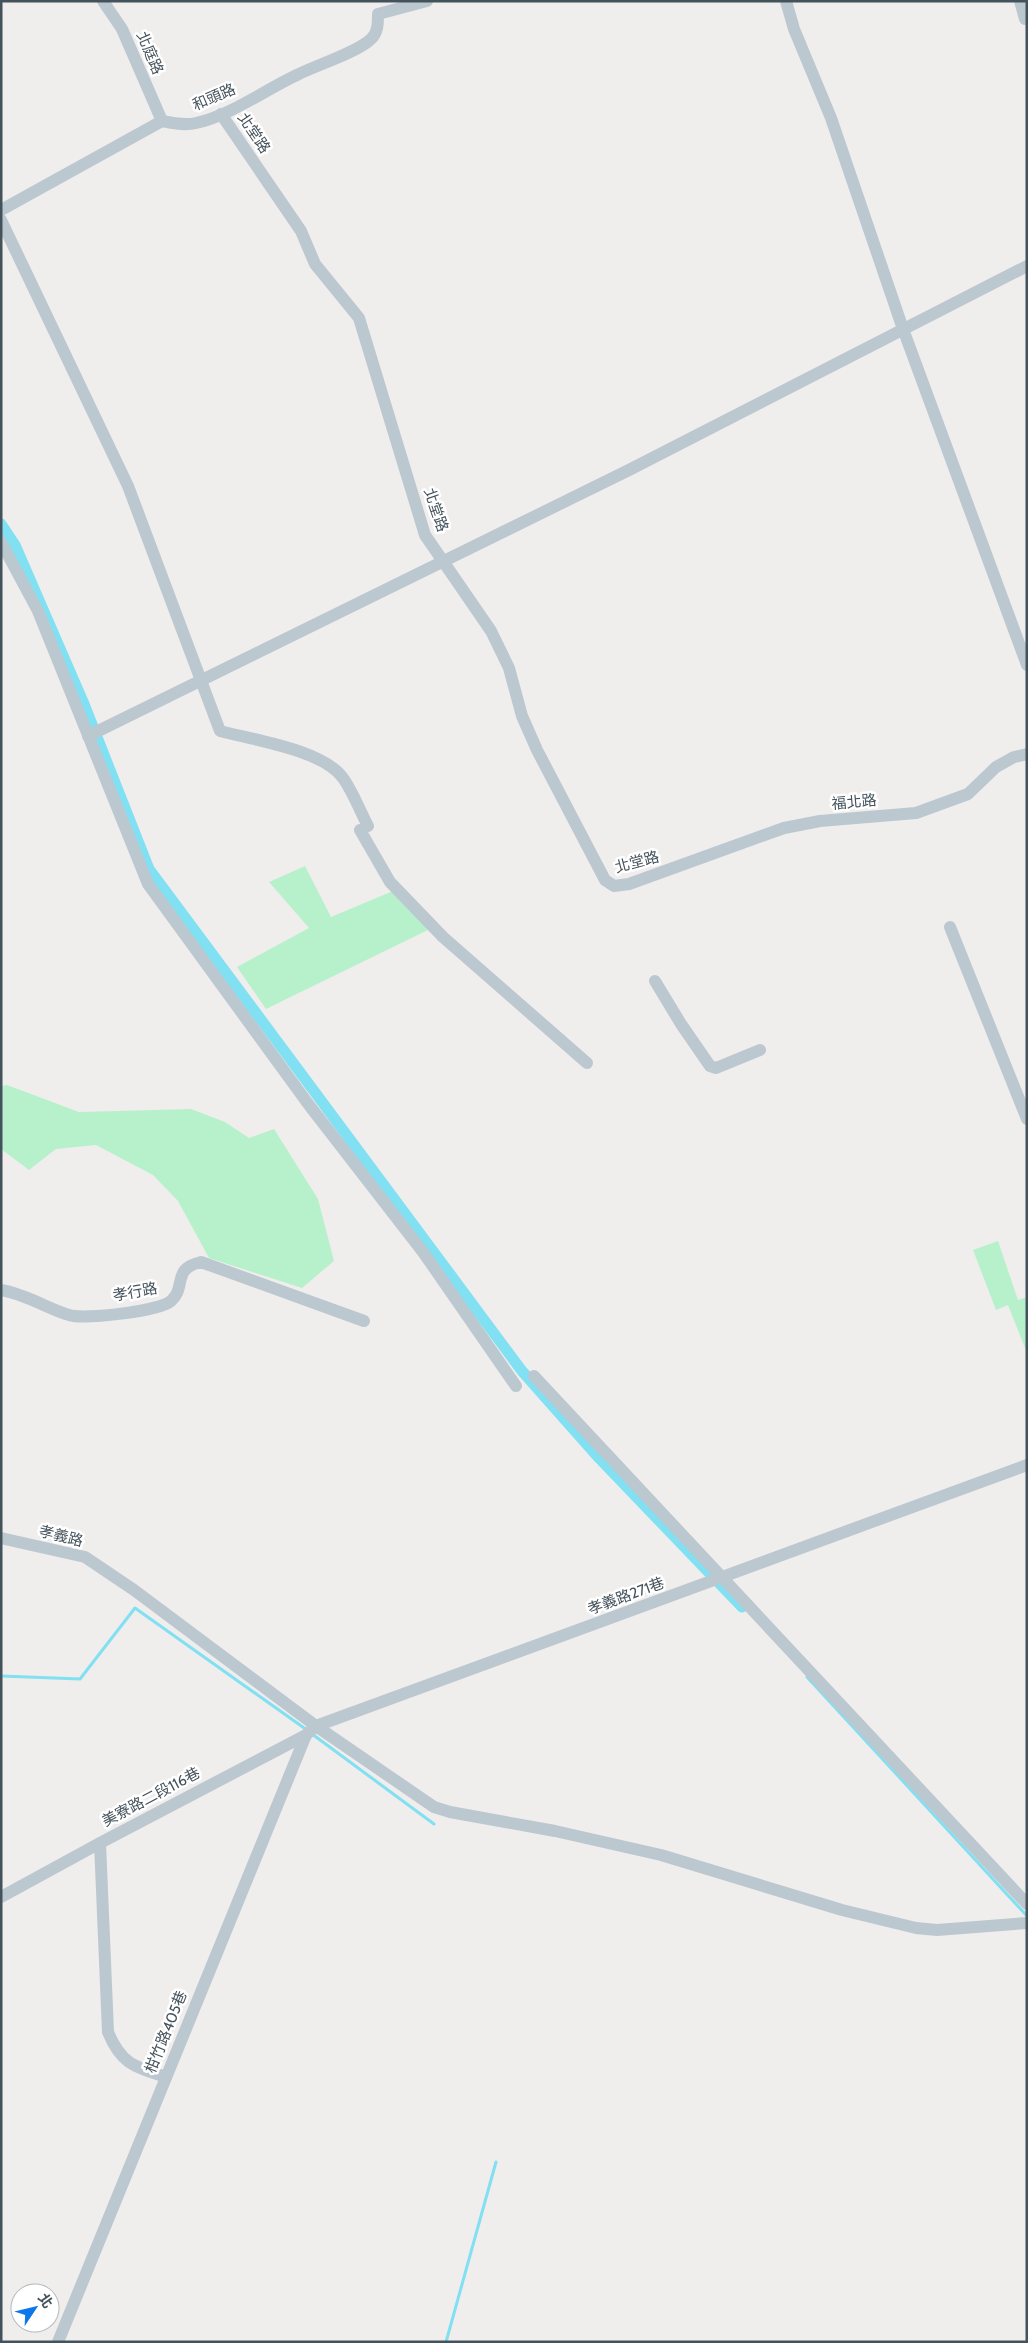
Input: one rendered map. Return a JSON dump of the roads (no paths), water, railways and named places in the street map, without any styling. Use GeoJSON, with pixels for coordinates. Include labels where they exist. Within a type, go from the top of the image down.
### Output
{"type":"FeatureCollection","features":[{"type":"Feature","properties":{"kind":"street","name":"北庭路"},"geometry":{"type":"LineString","coordinates":[[103,1],[122,29],[162,121]]}},
{"type":"Feature","properties":{"kind":"street","name":"和頭路"},"geometry":{"type":"LineString","coordinates":[[162,121],[179,124],[196,123],[222,114],[372,39],[378,26],[378,14],[427,1]]}},
{"type":"Feature","properties":{"kind":"street"},"geometry":{"type":"LineString","coordinates":[[786,1],[794,28],[831,118],[903,329],[1027,665]]}},
{"type":"Feature","properties":{"kind":"street"},"geometry":{"type":"LineString","coordinates":[[1020,1],[1025,19]]}},
{"type":"Feature","properties":{"kind":"street","name":"北堂路"},"geometry":{"type":"LineString","coordinates":[[222,114],[301,231],[315,264],[359,318],[425,535],[492,632],[509,668],[522,716],[537,750],[605,880],[614,886],[629,884],[674,869]]}},
{"type":"Feature","properties":{"kind":"street"},"geometry":{"type":"LineString","coordinates":[[1,210],[162,121]]}},
{"type":"Feature","properties":{"kind":"street"},"geometry":{"type":"LineString","coordinates":[[1,220],[128,486],[220,730],[314,756],[329,764],[343,778],[390,882],[443,937],[586,1063]]}},
{"type":"Feature","properties":{"kind":"street"},"geometry":{"type":"LineString","coordinates":[[88,736],[629,470],[1027,266]]}},
{"type":"Feature","properties":{"kind":"street"},"geometry":{"type":"LineString","coordinates":[[1,542],[38,611],[148,884],[309,1105],[423,1252],[516,1386]]}},
{"type":"Feature","properties":{"kind":"street","name":"福北路"},"geometry":{"type":"LineString","coordinates":[[674,869],[784,828],[820,821],[916,813],[968,794],[996,767],[1014,757],[1027,754]]}},
{"type":"Feature","properties":{"kind":"street"},"geometry":{"type":"LineString","coordinates":[[950,927],[1027,1119]]}},
{"type":"Feature","properties":{"kind":"street"},"geometry":{"type":"LineString","coordinates":[[655,980],[681,1024],[710,1066],[716,1068],[760,1050]]}},
{"type":"Feature","properties":{"kind":"street","name":"孝行路"},"geometry":{"type":"LineString","coordinates":[[1,1290],[28,1297],[71,1316],[86,1316],[158,1307],[171,1301],[176,1294],[179,1278],[184,1270],[191,1264],[201,1262],[364,1321]]}},
{"type":"Feature","properties":{"kind":"street"},"geometry":{"type":"LineString","coordinates":[[534,1376],[724,1577],[1027,1904]]}},
{"type":"Feature","properties":{"kind":"street","name":"孝義路271巷"},"geometry":{"type":"LineString","coordinates":[[311,1731],[1027,1465]]}},
{"type":"Feature","properties":{"kind":"street","name":"孝義路"},"geometry":{"type":"LineString","coordinates":[[1,1538],[85,1557],[134,1590],[311,1731],[434,1807],[450,1812],[555,1831],[661,1855],[824,1905],[916,1928],[937,1930],[1027,1923]]}},
{"type":"Feature","properties":{"kind":"street","name":"美寮路二段116巷"},"geometry":{"type":"LineString","coordinates":[[1,1897],[100,1842],[311,1731]]}},
{"type":"Feature","properties":{"kind":"street","name":"柑竹路405巷"},"geometry":{"type":"LineString","coordinates":[[58,2342],[166,2076],[311,1731]]}},
{"type":"Feature","properties":{"kind":"street"},"geometry":{"type":"LineString","coordinates":[[100,1842],[108,2032],[122,2058],[135,2067],[166,2076]]}},
{"type":"Feature","properties":{"kind":"waterway"},"geometry":{"type":"LineString","coordinates":[[1,524],[15,545],[84,704],[149,869],[522,1371],[599,1458],[742,1607]]}},
{"type":"Feature","properties":{"kind":"waterway"},"geometry":{"type":"LineString","coordinates":[[1,1676],[80,1679],[135,1608],[307,1730]]}},
{"type":"Feature","properties":{"kind":"waterway"},"geometry":{"type":"LineString","coordinates":[[807,1677],[1027,1916]]}},
{"type":"Feature","properties":{"kind":"waterway"},"geometry":{"type":"LineString","coordinates":[[312,1734],[434,1824]]}},
{"type":"Feature","properties":{"kind":"waterway"},"geometry":{"type":"LineString","coordinates":[[446,2342],[496,2162]]}}]}
